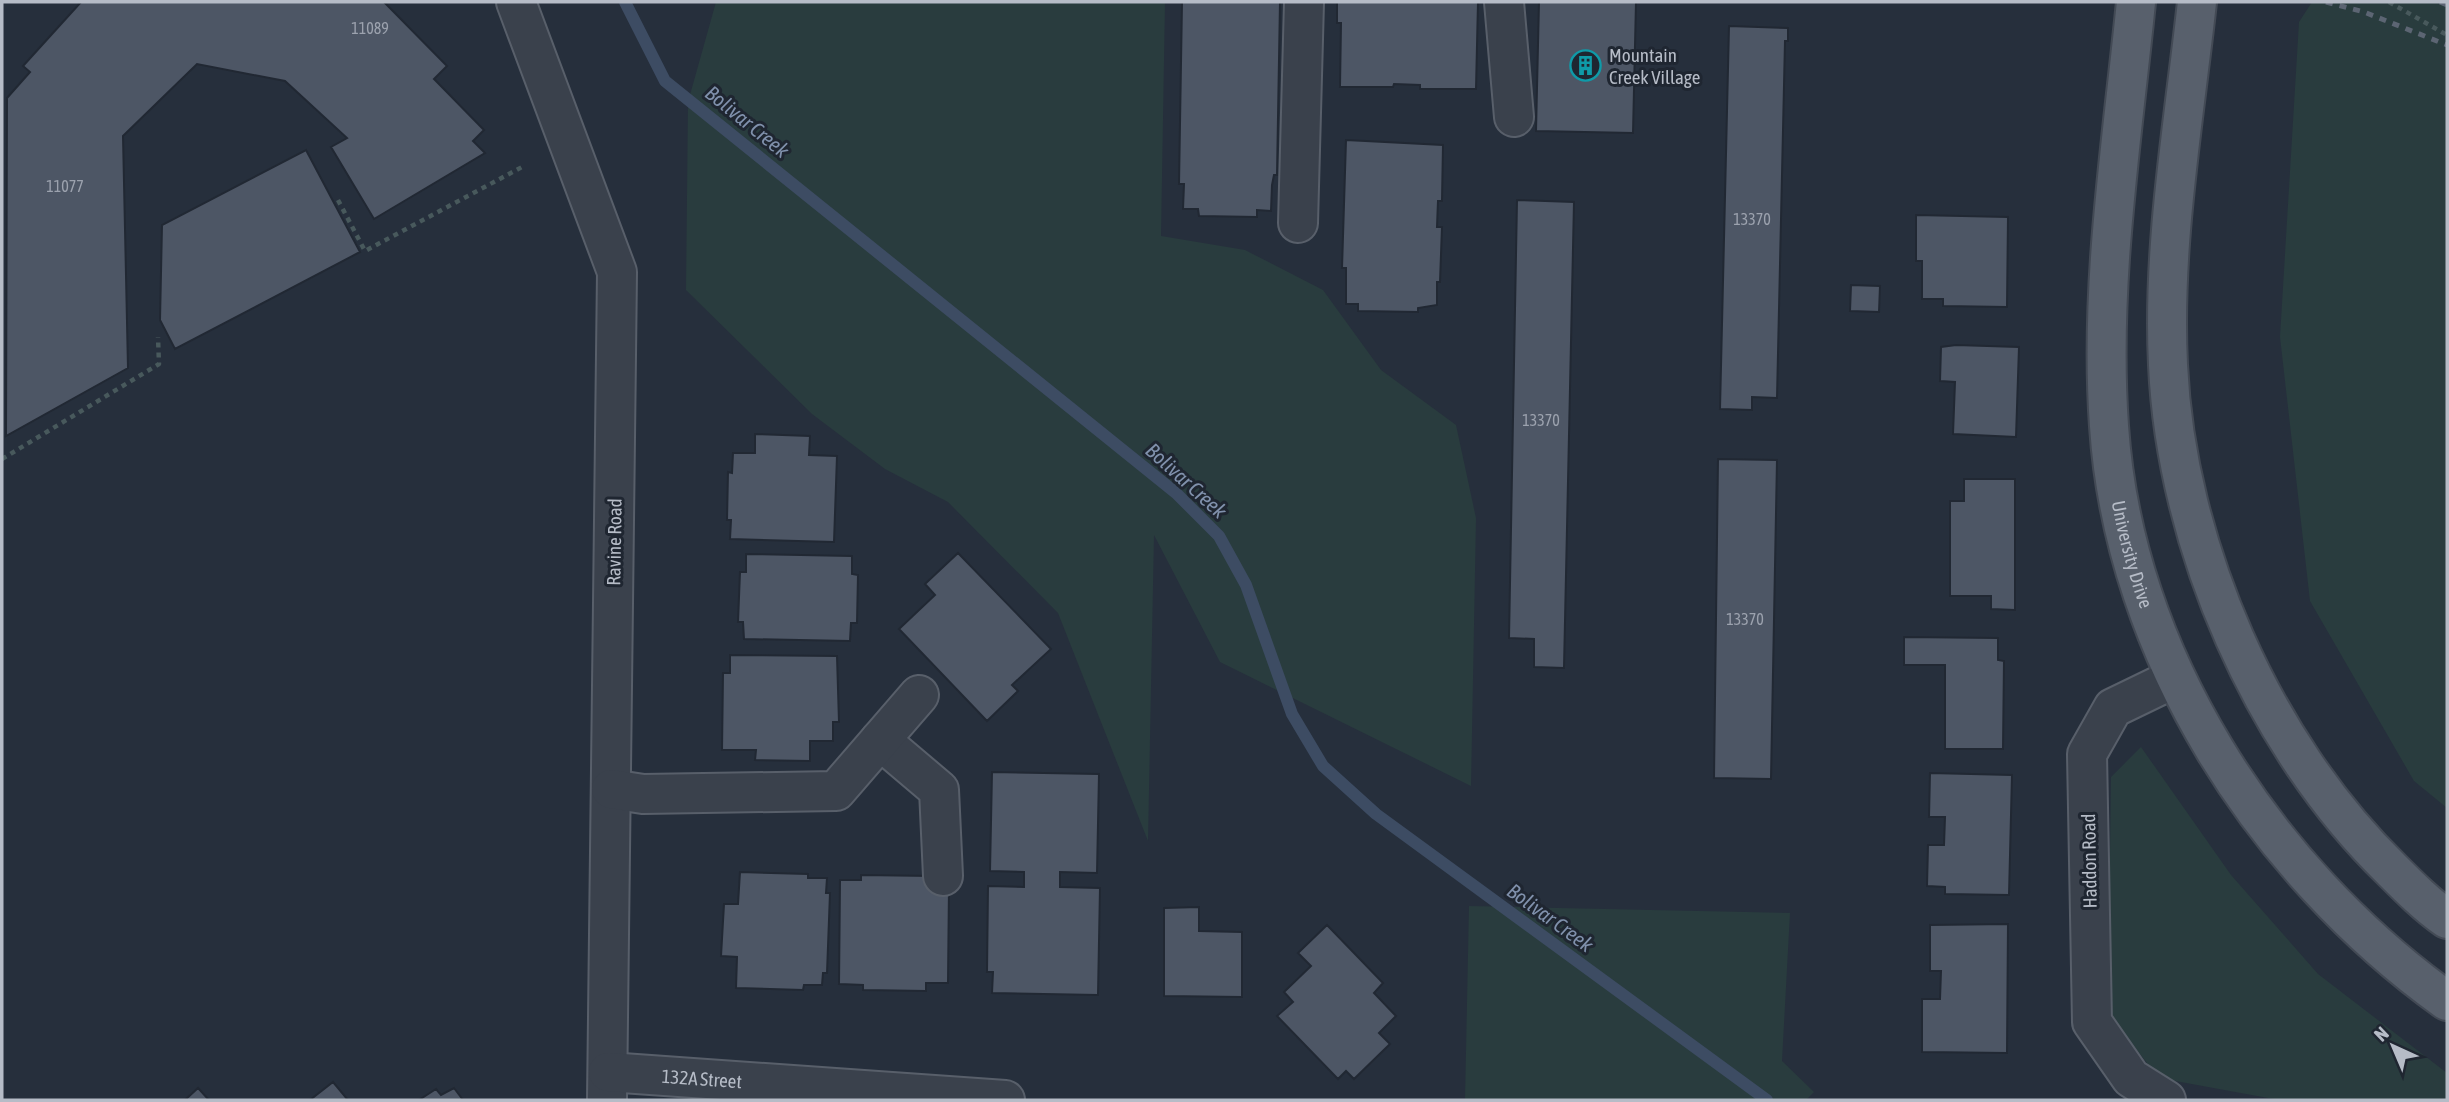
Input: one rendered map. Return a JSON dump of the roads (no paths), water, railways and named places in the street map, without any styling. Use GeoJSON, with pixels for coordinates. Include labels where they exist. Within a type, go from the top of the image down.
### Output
{"type":"FeatureCollection","features":[{"type":"Feature","properties":{"kind":"main road","name":"University Drive"},"geometry":{"type":"LineString","coordinates":[[2136,2],[2107,289],[2109,427],[2118,496],[2135,563],[2175,678],[2240,789],[2305,872],[2354,926],[2410,974],[2447,1001]]}},
{"type":"Feature","properties":{"kind":"main road"},"geometry":{"type":"LineString","coordinates":[[2197,2],[2167,290],[2168,366],[2175,433],[2189,499],[2205,555],[2250,673],[2295,754],[2354,833],[2430,907],[2447,919]]}},
{"type":"Feature","properties":{"kind":"street","name":"Ravine Road"},"geometry":{"type":"LineString","coordinates":[[516,2],[617,272],[608,1086]]}},
{"type":"Feature","properties":{"kind":"street"},"geometry":{"type":"LineString","coordinates":[[1297,223],[1304,2]]}},
{"type":"Feature","properties":{"kind":"street"},"geometry":{"type":"LineString","coordinates":[[1504,2],[1514,117]]}},
{"type":"Feature","properties":{"kind":"street","name":"Haddon Road"},"geometry":{"type":"LineString","coordinates":[[2166,1100],[2131,1078],[2092,1023],[2087,754],[2113,708],[2175,678]]}},
{"type":"Feature","properties":{"kind":"street"},"geometry":{"type":"LineString","coordinates":[[611,789],[643,794],[836,791],[919,695]]}},
{"type":"Feature","properties":{"kind":"street"},"geometry":{"type":"LineString","coordinates":[[880,740],[939,790],[943,876]]}},
{"type":"Feature","properties":{"kind":"street","name":"132A Street"},"geometry":{"type":"LineString","coordinates":[[608,1086],[1004,1100]]}},
{"type":"Feature","properties":{"kind":"waterway","name":"Bolivar Creek"},"geometry":{"type":"LineString","coordinates":[[625,2],[665,81],[1176,493],[1219,536],[1246,585],[1292,714],[1323,766],[1376,814],[1767,1100]]}},
{"type":"Feature","properties":{"kind":"railway"},"geometry":{"type":"LineString","coordinates":[[2326,2],[2364,12],[2447,45]]}},
{"type":"Feature","properties":{"kind":"railway"},"geometry":{"type":"LineString","coordinates":[[2440,2],[2447,5]]}},
{"type":"Feature","properties":{"kind":"place","name":"Mountain Creek Village"},"geometry":{"type":"Point","coordinates":[1586,66]}}]}
